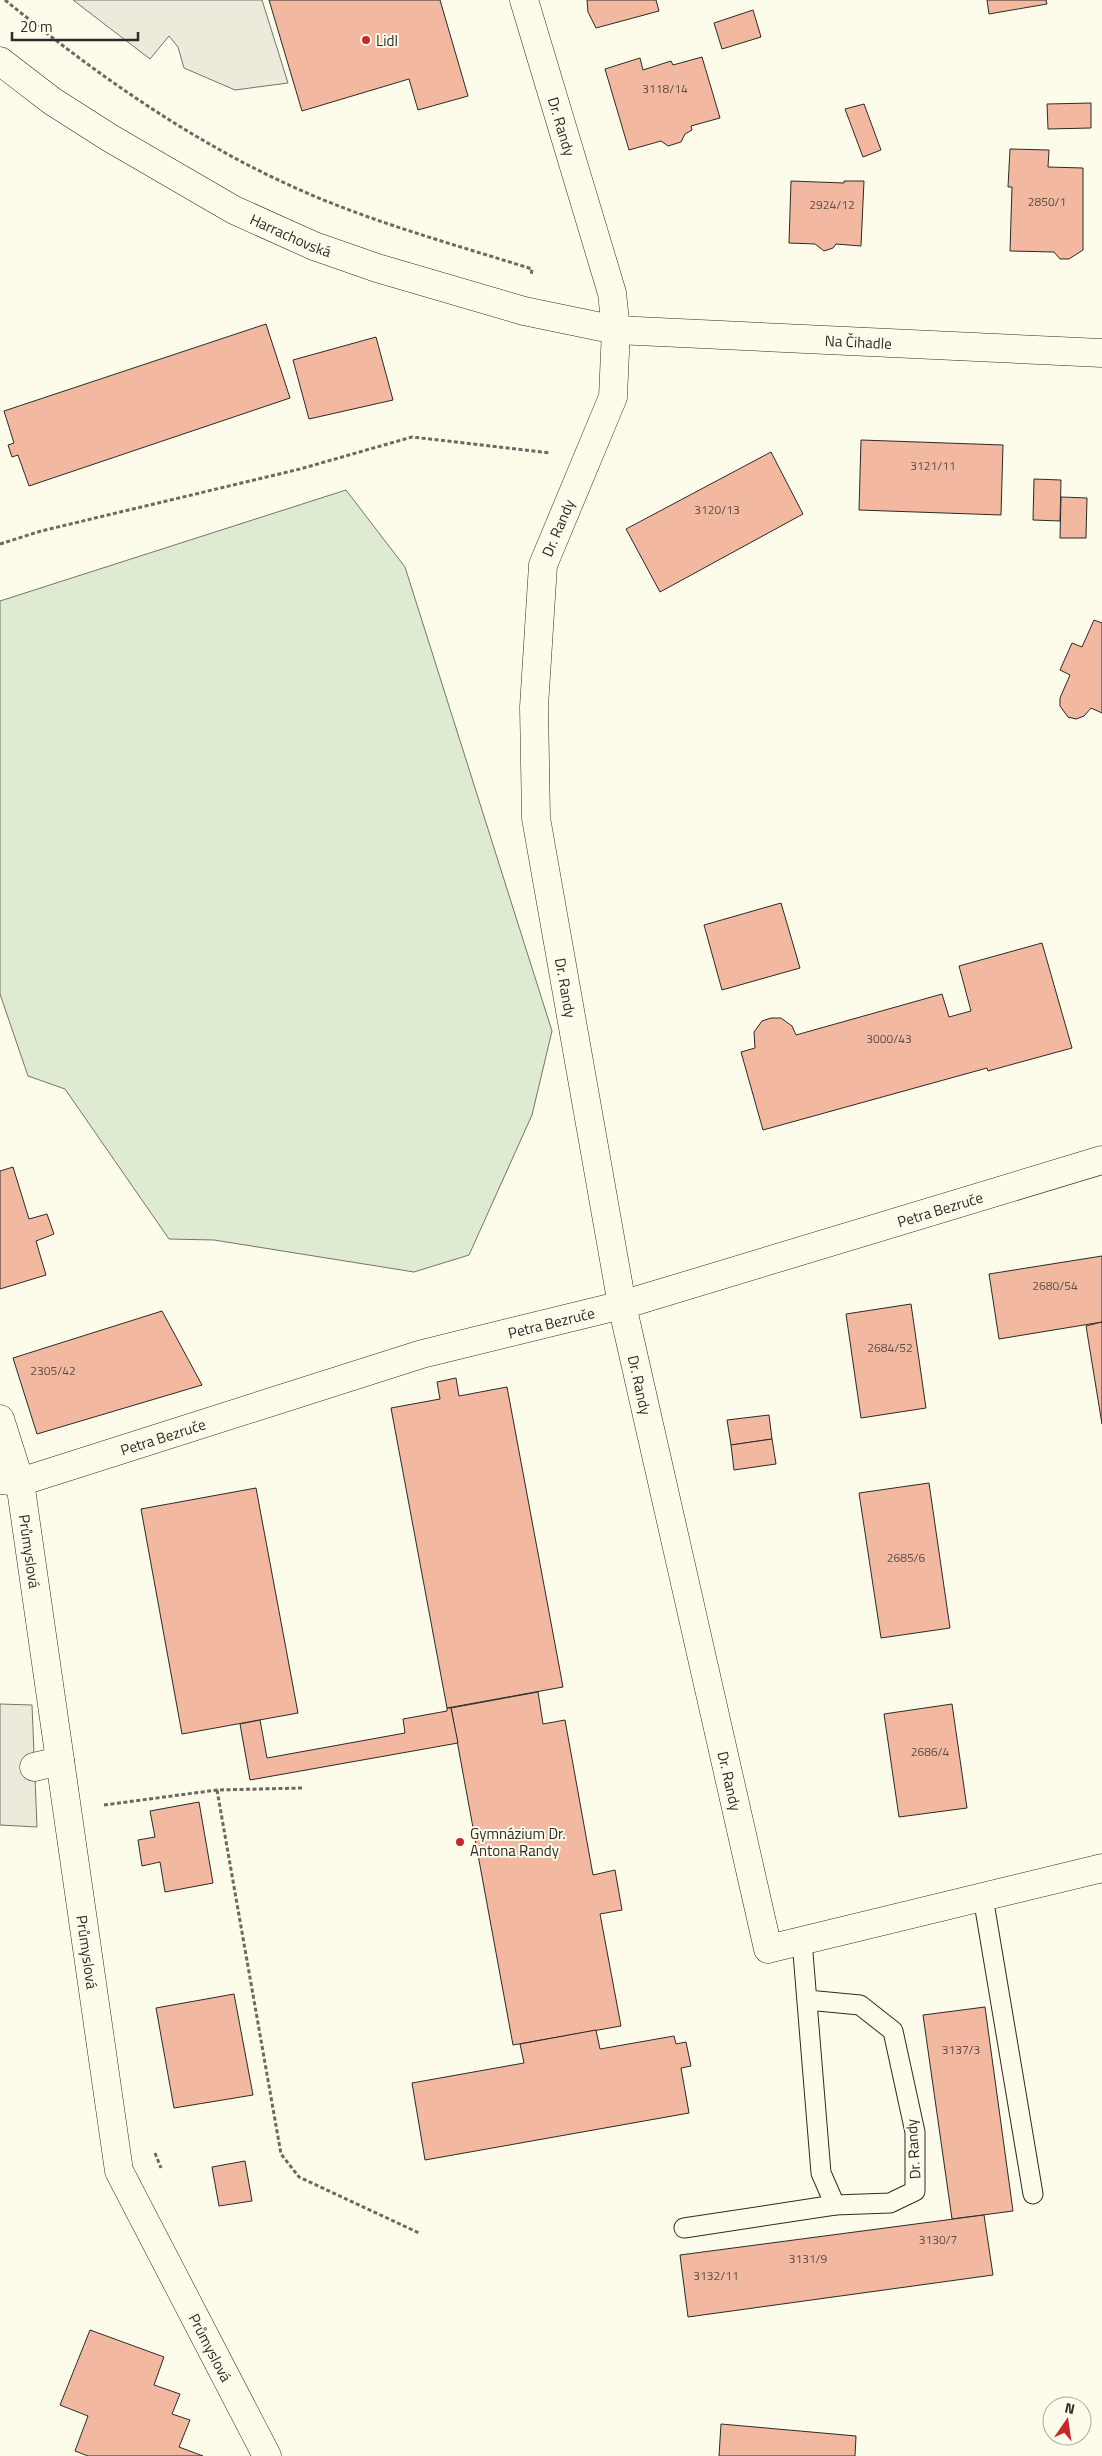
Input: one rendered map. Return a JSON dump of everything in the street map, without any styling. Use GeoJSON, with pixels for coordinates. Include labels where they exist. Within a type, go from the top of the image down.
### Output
{"type":"FeatureCollection","features":[{"type":"Feature","properties":{"kind":"street","name":"Dr. Randy"},"geometry":{"type":"LineString","coordinates":[[524,0],[612,293],[616,330],[613,397],[543,565],[534,707],[536,818],[622,1304],[768,1949],[1102,1868]]}},
{"type":"Feature","properties":{"kind":"street","name":"Harrachovská"},"geometry":{"type":"LineString","coordinates":[[0,61],[52,100],[110,138],[234,210],[314,246],[377,268],[524,311],[616,330]]}},
{"type":"Feature","properties":{"kind":"street","name":"Na Čihadle"},"geometry":{"type":"LineString","coordinates":[[616,330],[1102,352]]}},
{"type":"Feature","properties":{"kind":"street","name":"Petra Bezruče"},"geometry":{"type":"LineString","coordinates":[[10,1481],[422,1354],[622,1304],[1102,1160]]}},
{"type":"Feature","properties":{"kind":"street","name":"Průmyslová"},"geometry":{"type":"LineString","coordinates":[[0,1419],[60,1761],[119,2171],[266,2456]]}},
{"type":"Feature","properties":{"kind":"street"},"geometry":{"type":"LineString","coordinates":[[34,1767],[60,1761]]}},
{"type":"Feature","properties":{"kind":"lane"},"geometry":{"type":"LineString","coordinates":[[982,1897],[1033,2194]]}},
{"type":"Feature","properties":{"kind":"lane"},"geometry":{"type":"LineString","coordinates":[[802,1941],[821,2173],[835,2205]]}},
{"type":"Feature","properties":{"kind":"lane","name":"Dr. Randy"},"geometry":{"type":"LineString","coordinates":[[684,2228],[835,2205],[890,2203],[915,2191],[914,2132],[893,2031],[860,2005],[807,2000]]}},
{"type":"Feature","properties":{"kind":"path"},"geometry":{"type":"LineString","coordinates":[[5,0],[53,40],[145,105],[247,165],[290,186],[362,215],[532,269],[524,311]]}},
{"type":"Feature","properties":{"kind":"path"},"geometry":{"type":"LineString","coordinates":[[0,544],[41,531],[300,469],[412,437],[588,458]]}},
{"type":"Feature","properties":{"kind":"path"},"geometry":{"type":"LineString","coordinates":[[67,1809],[217,1790],[302,1788]]}},
{"type":"Feature","properties":{"kind":"path"},"geometry":{"type":"LineString","coordinates":[[217,1790],[281,2154],[300,2177],[418,2233]]}},
{"type":"Feature","properties":{"kind":"green space"},"geometry":{"type":"Polygon","coordinates":[[[346,490],[405,567],[552,1031],[532,1115],[469,1255],[414,1272],[214,1240],[169,1239],[65,1089],[28,1076],[0,994],[0,601],[346,490]]]}},
{"type":"Feature","properties":{"kind":"shaded area"},"geometry":{"type":"Polygon","coordinates":[[[73,0],[262,0],[288,83],[235,90],[184,68],[178,47],[169,36],[150,59],[73,0]]]}},
{"type":"Feature","properties":{"kind":"shaded area"},"geometry":{"type":"Polygon","coordinates":[[[0,1704],[32,1705],[37,1827],[0,1825],[0,1704]]]}},
{"type":"Feature","properties":{"kind":"building","name":"Lidl"},"geometry":{"type":"Polygon","coordinates":[[[269,0],[440,0],[468,96],[418,110],[409,79],[302,111],[269,0]]]}},
{"type":"Feature","properties":{"kind":"building"},"geometry":{"type":"Polygon","coordinates":[[[587,0],[656,0],[659,11],[596,28],[588,12],[587,0]]]}},
{"type":"Feature","properties":{"kind":"building"},"geometry":{"type":"Polygon","coordinates":[[[987,0],[1046,0],[1047,4],[989,14],[987,0]]]}},
{"type":"Feature","properties":{"kind":"building"},"geometry":{"type":"Polygon","coordinates":[[[753,10],[761,37],[722,49],[714,23],[753,10]]]}},
{"type":"Feature","properties":{"kind":"building"},"geometry":{"type":"Polygon","coordinates":[[[702,57],[720,118],[691,126],[692,130],[685,134],[681,142],[668,146],[661,141],[629,150],[605,69],[640,58],[643,70],[671,61],[673,65],[702,57]]]}},
{"type":"Feature","properties":{"kind":"building"},"geometry":{"type":"Polygon","coordinates":[[[1091,103],[1091,128],[1048,129],[1047,104],[1091,103]]]}},
{"type":"Feature","properties":{"kind":"building"},"geometry":{"type":"Polygon","coordinates":[[[864,104],[881,150],[863,157],[845,109],[864,104]]]}},
{"type":"Feature","properties":{"kind":"building"},"geometry":{"type":"Polygon","coordinates":[[[1010,149],[1049,150],[1048,167],[1083,168],[1083,250],[1069,259],[1060,259],[1054,252],[1010,251],[1012,187],[1008,187],[1010,149]]]}},
{"type":"Feature","properties":{"kind":"building"},"geometry":{"type":"Polygon","coordinates":[[[791,181],[844,183],[844,181],[864,181],[861,246],[836,244],[833,248],[824,251],[815,244],[789,243],[791,181]]]}},
{"type":"Feature","properties":{"kind":"building"},"geometry":{"type":"Polygon","coordinates":[[[266,324],[290,398],[29,486],[18,455],[12,457],[8,445],[14,443],[4,411],[266,324]]]}},
{"type":"Feature","properties":{"kind":"building"},"geometry":{"type":"Polygon","coordinates":[[[376,337],[393,400],[309,419],[293,360],[376,337]]]}},
{"type":"Feature","properties":{"kind":"building"},"geometry":{"type":"Polygon","coordinates":[[[861,440],[1003,445],[1001,515],[859,510],[861,440]]]}},
{"type":"Feature","properties":{"kind":"building"},"geometry":{"type":"Polygon","coordinates":[[[771,452],[803,514],[660,592],[626,529],[771,452]]]}},
{"type":"Feature","properties":{"kind":"building"},"geometry":{"type":"Polygon","coordinates":[[[1034,479],[1061,480],[1060,521],[1033,520],[1034,479]]]}},
{"type":"Feature","properties":{"kind":"building"},"geometry":{"type":"Polygon","coordinates":[[[1061,497],[1087,498],[1086,538],[1060,538],[1061,497]]]}},
{"type":"Feature","properties":{"kind":"building"},"geometry":{"type":"Polygon","coordinates":[[[1094,620],[1102,623],[1102,713],[1091,708],[1084,716],[1076,719],[1068,717],[1060,706],[1060,698],[1070,675],[1060,670],[1072,643],[1082,647],[1094,620]]]}},
{"type":"Feature","properties":{"kind":"building"},"geometry":{"type":"Polygon","coordinates":[[[781,903],[800,968],[722,990],[704,925],[781,903]]]}},
{"type":"Feature","properties":{"kind":"building"},"geometry":{"type":"Polygon","coordinates":[[[1042,943],[1072,1048],[988,1071],[987,1068],[763,1130],[741,1052],[755,1048],[754,1032],[762,1021],[771,1018],[781,1018],[792,1026],[796,1035],[942,994],[949,1017],[971,1011],[959,966],[1042,943]]]}},
{"type":"Feature","properties":{"kind":"building"},"geometry":{"type":"Polygon","coordinates":[[[13,1167],[29,1219],[47,1214],[54,1234],[36,1241],[46,1275],[0,1289],[0,1171],[13,1167]]]}},
{"type":"Feature","properties":{"kind":"building"},"geometry":{"type":"Polygon","coordinates":[[[1102,1256],[1102,1322],[999,1339],[989,1274],[1102,1256]]]}},
{"type":"Feature","properties":{"kind":"building"},"geometry":{"type":"Polygon","coordinates":[[[911,1304],[926,1408],[861,1418],[846,1314],[911,1304]]]}},
{"type":"Feature","properties":{"kind":"building"},"geometry":{"type":"Polygon","coordinates":[[[162,1311],[202,1385],[37,1434],[13,1358],[162,1311]]]}},
{"type":"Feature","properties":{"kind":"building"},"geometry":{"type":"Polygon","coordinates":[[[1102,1322],[1102,1424],[1086,1326],[1102,1322]]]}},
{"type":"Feature","properties":{"kind":"building"},"geometry":{"type":"Polygon","coordinates":[[[456,1378],[459,1396],[507,1387],[563,1687],[447,1708],[391,1408],[440,1399],[437,1382],[456,1378]]]}},
{"type":"Feature","properties":{"kind":"building"},"geometry":{"type":"Polygon","coordinates":[[[769,1415],[772,1439],[731,1445],[727,1420],[769,1415]]]}},
{"type":"Feature","properties":{"kind":"building"},"geometry":{"type":"Polygon","coordinates":[[[772,1439],[776,1464],[734,1470],[731,1445],[772,1439]]]}},
{"type":"Feature","properties":{"kind":"building"},"geometry":{"type":"Polygon","coordinates":[[[929,1483],[950,1628],[881,1638],[859,1493],[929,1483]]]}},
{"type":"Feature","properties":{"kind":"building"},"geometry":{"type":"Polygon","coordinates":[[[256,1488],[298,1713],[182,1734],[141,1509],[256,1488]]]}},
{"type":"Feature","properties":{"kind":"building"},"geometry":{"type":"Polygon","coordinates":[[[538,1692],[543,1724],[565,1720],[593,1875],[615,1870],[622,1910],[600,1914],[621,2026],[513,2045],[451,1708],[538,1692]]]}},
{"type":"Feature","properties":{"kind":"building"},"geometry":{"type":"Polygon","coordinates":[[[952,1704],[967,1808],[899,1817],[884,1714],[952,1704]]]}},
{"type":"Feature","properties":{"kind":"building"},"geometry":{"type":"Polygon","coordinates":[[[447,1708],[451,1708],[458,1743],[250,1780],[240,1724],[260,1720],[267,1758],[405,1733],[403,1719],[447,1711],[447,1708]]]}},
{"type":"Feature","properties":{"kind":"building"},"geometry":{"type":"Polygon","coordinates":[[[199,1802],[213,1883],[165,1892],[160,1862],[142,1866],[138,1840],[155,1837],[150,1811],[199,1802]]]}},
{"type":"Feature","properties":{"kind":"building"},"geometry":{"type":"Polygon","coordinates":[[[234,1994],[253,2095],[174,2108],[156,2008],[234,1994]]]}},
{"type":"Feature","properties":{"kind":"building"},"geometry":{"type":"Polygon","coordinates":[[[985,2007],[1013,2211],[952,2219],[923,2015],[985,2007]]]}},
{"type":"Feature","properties":{"kind":"building"},"geometry":{"type":"Polygon","coordinates":[[[596,2030],[600,2049],[674,2036],[676,2044],[686,2042],[691,2066],[681,2068],[689,2113],[425,2160],[412,2083],[524,2063],[520,2044],[596,2030]]]}},
{"type":"Feature","properties":{"kind":"building"},"geometry":{"type":"Polygon","coordinates":[[[245,2161],[252,2201],[219,2206],[212,2167],[245,2161]]]}},
{"type":"Feature","properties":{"kind":"building"},"geometry":{"type":"Polygon","coordinates":[[[984,2215],[993,2275],[688,2317],[680,2255],[984,2215]]]}},
{"type":"Feature","properties":{"kind":"building"},"geometry":{"type":"Polygon","coordinates":[[[90,2330],[164,2357],[154,2385],[180,2394],[172,2414],[190,2420],[179,2447],[203,2456],[88,2456],[75,2451],[88,2416],[60,2405],[90,2330]]]}},
{"type":"Feature","properties":{"kind":"building"},"geometry":{"type":"Polygon","coordinates":[[[721,2424],[856,2436],[855,2456],[719,2456],[721,2424]]]}},
{"type":"Feature","properties":{"kind":"place","name":"Lidl"},"geometry":{"type":"Point","coordinates":[366,40]}},
{"type":"Feature","properties":{"kind":"place","name":"Gymnázium Dr. Antona Randy"},"geometry":{"type":"Point","coordinates":[460,1842]}}]}
